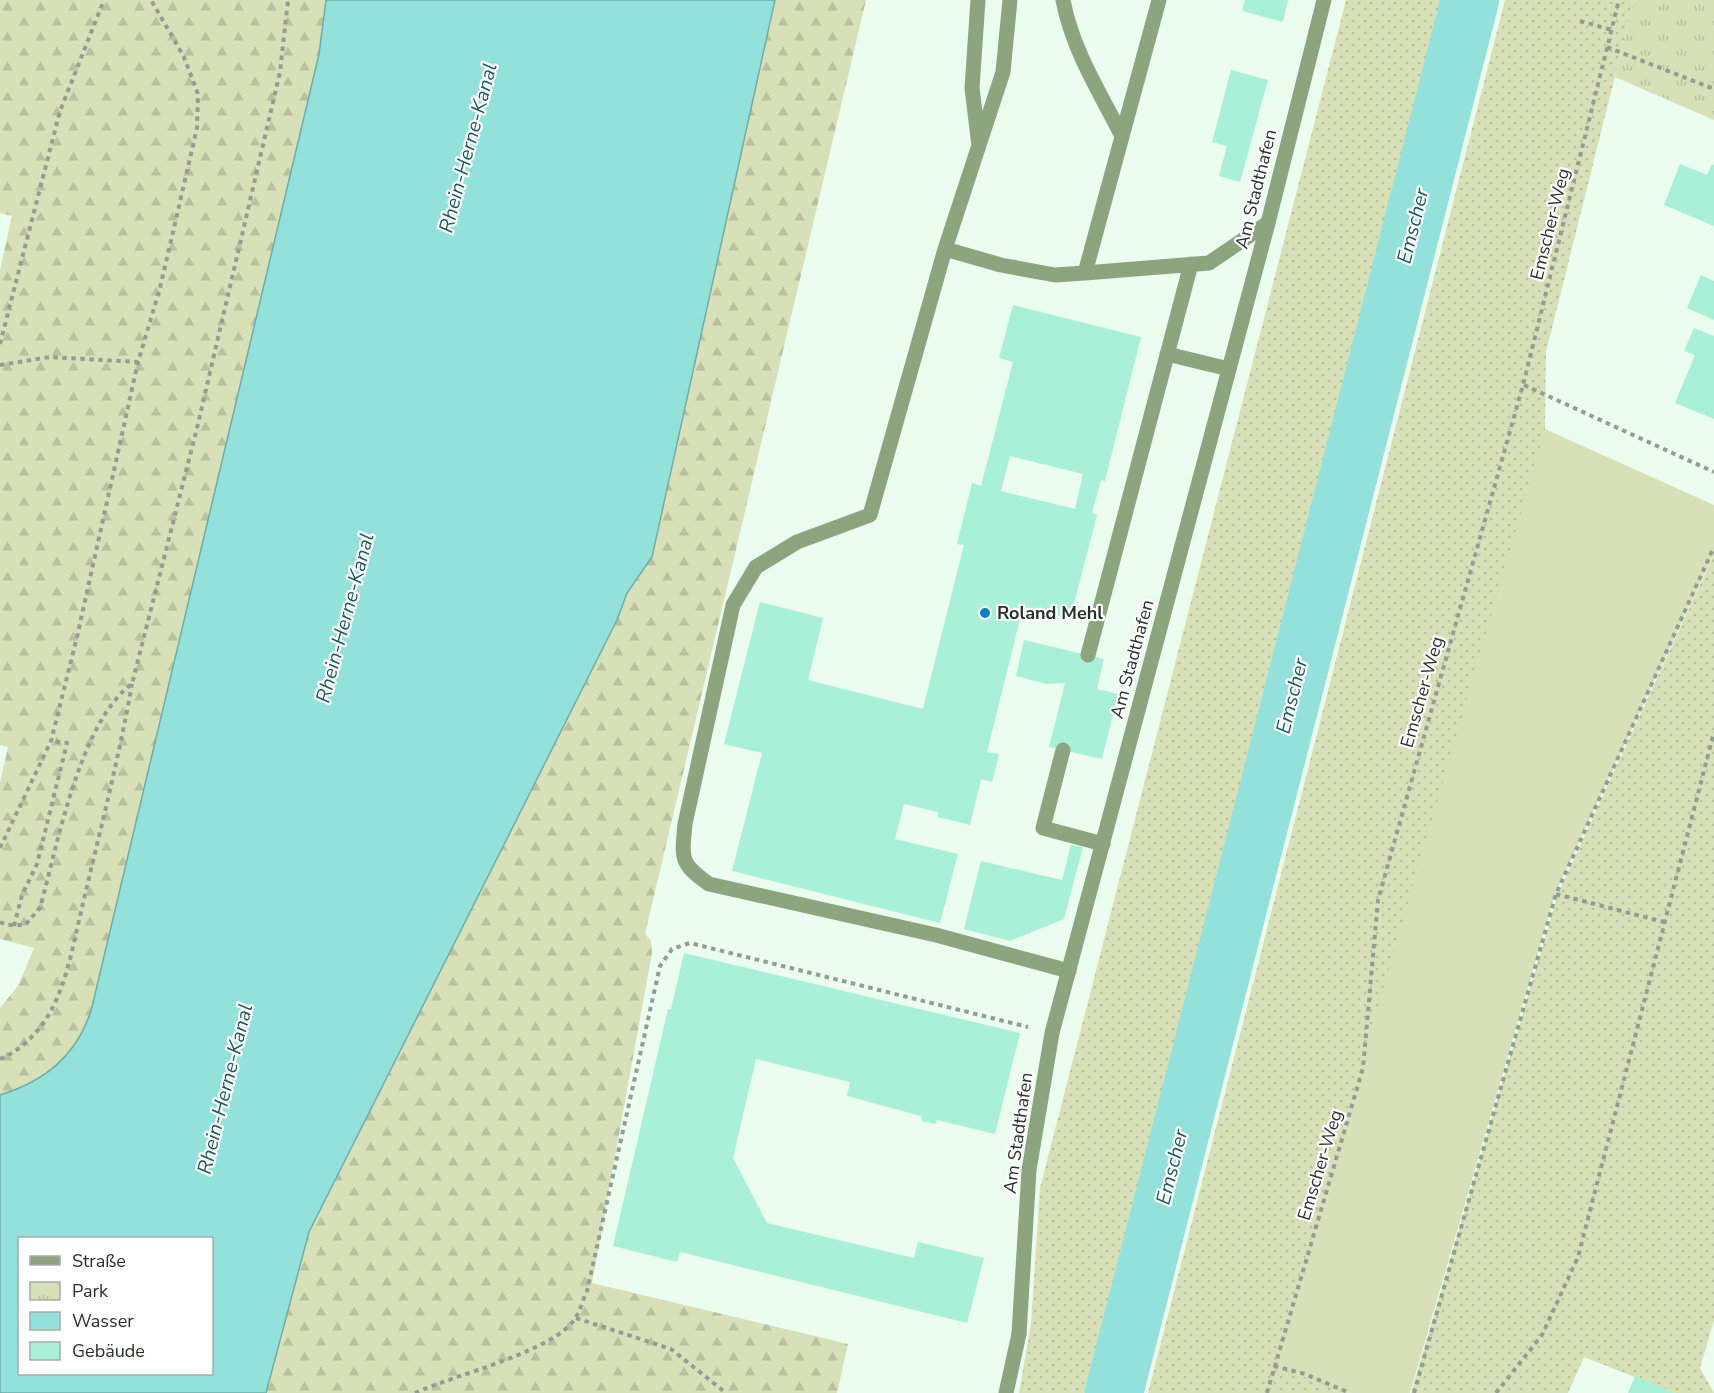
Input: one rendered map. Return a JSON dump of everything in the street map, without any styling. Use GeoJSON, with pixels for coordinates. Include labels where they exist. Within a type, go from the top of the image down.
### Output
{"type":"FeatureCollection","features":[{"type":"Feature","properties":{"kind":"street"},"geometry":{"type":"LineString","coordinates":[[978,0],[972,88],[980,150]]}},
{"type":"Feature","properties":{"kind":"street"},"geometry":{"type":"LineString","coordinates":[[1010,0],[1003,72],[980,150],[945,249],[870,516],[797,543],[756,567],[733,605],[685,824],[682,857],[694,874],[709,884],[936,935],[1069,971]]}},
{"type":"Feature","properties":{"kind":"street"},"geometry":{"type":"LineString","coordinates":[[1063,0],[1066,17],[1084,63],[1122,136]]}},
{"type":"Feature","properties":{"kind":"street"},"geometry":{"type":"LineString","coordinates":[[1086,273],[1159,0]]}},
{"type":"Feature","properties":{"kind":"street","name":"Am Stadthafen"},"geometry":{"type":"LineString","coordinates":[[1006,1393],[1019,1334],[1029,1170],[1052,1033],[1268,223],[1324,0]]}},
{"type":"Feature","properties":{"kind":"street"},"geometry":{"type":"LineString","coordinates":[[945,249],[1001,265],[1055,275],[1086,273],[1209,262],[1268,223]]}},
{"type":"Feature","properties":{"kind":"street"},"geometry":{"type":"LineString","coordinates":[[1088,655],[1191,264]]}},
{"type":"Feature","properties":{"kind":"street"},"geometry":{"type":"LineString","coordinates":[[1167,354],[1229,369]]}},
{"type":"Feature","properties":{"kind":"street"},"geometry":{"type":"LineString","coordinates":[[1063,750],[1043,828],[1103,844]]}},
{"type":"Feature","properties":{"kind":"path"},"geometry":{"type":"LineString","coordinates":[[0,344],[60,111],[104,0]]}},
{"type":"Feature","properties":{"kind":"path"},"geometry":{"type":"LineString","coordinates":[[0,848],[51,741],[138,362],[160,288],[198,128],[198,94],[184,57],[151,0]]}},
{"type":"Feature","properties":{"kind":"path"},"geometry":{"type":"LineString","coordinates":[[0,1059],[22,1046],[38,1030],[52,1010],[63,981],[108,804],[132,684],[197,428],[277,84],[288,0]]}},
{"type":"Feature","properties":{"kind":"path","name":"Emscher-Weg"},"geometry":{"type":"LineString","coordinates":[[1267,1393],[1363,1068],[1378,900],[1523,385],[1619,0]]}},
{"type":"Feature","properties":{"kind":"path"},"geometry":{"type":"LineString","coordinates":[[1580,21],[1612,30]]}},
{"type":"Feature","properties":{"kind":"path"},"geometry":{"type":"LineString","coordinates":[[1607,47],[1714,89]]}},
{"type":"Feature","properties":{"kind":"path"},"geometry":{"type":"LineString","coordinates":[[0,366],[50,357],[138,362]]}},
{"type":"Feature","properties":{"kind":"path"},"geometry":{"type":"LineString","coordinates":[[1523,385],[1714,472]]}},
{"type":"Feature","properties":{"kind":"path"},"geometry":{"type":"LineString","coordinates":[[1414,1393],[1556,894],[1714,547]]}},
{"type":"Feature","properties":{"kind":"path"},"geometry":{"type":"LineString","coordinates":[[0,922],[14,926],[25,925],[40,908],[81,765],[103,717],[119,693],[132,684]]}},
{"type":"Feature","properties":{"kind":"path"},"geometry":{"type":"LineString","coordinates":[[1496,1393],[1542,1335],[1578,1257],[1714,732]]}},
{"type":"Feature","properties":{"kind":"path"},"geometry":{"type":"LineString","coordinates":[[14,926],[22,895],[37,864],[67,743],[51,741]]}},
{"type":"Feature","properties":{"kind":"path"},"geometry":{"type":"LineString","coordinates":[[1556,894],[1664,922]]}},
{"type":"Feature","properties":{"kind":"path"},"geometry":{"type":"LineString","coordinates":[[415,1393],[441,1381],[530,1350],[557,1336],[576,1318],[587,1291],[660,966],[672,949],[690,943],[1052,1033]]}},
{"type":"Feature","properties":{"kind":"path"},"geometry":{"type":"LineString","coordinates":[[576,1318],[671,1349],[726,1393]]}},
{"type":"Feature","properties":{"kind":"path"},"geometry":{"type":"LineString","coordinates":[[1274,1366],[1305,1374],[1350,1393]]}},
{"type":"Feature","properties":{"kind":"green space"},"geometry":{"type":"Polygon","coordinates":[[[0,0],[326,0],[319,54],[91,1011],[77,1041],[56,1065],[31,1082],[0,1095],[0,1008],[18,986],[34,948],[0,939],[0,783],[8,747],[0,745],[0,270],[12,216],[0,213],[0,0]]]}},
{"type":"Feature","properties":{"kind":"green space"},"geometry":{"type":"Polygon","coordinates":[[[775,0],[866,0],[645,934],[651,941],[652,953],[592,1283],[848,1344],[837,1393],[266,1393],[309,1232],[617,620],[627,593],[652,557],[775,0]]]}},
{"type":"Feature","properties":{"kind":"green space"},"geometry":{"type":"Polygon","coordinates":[[[1346,0],[1446,0],[1094,1393],[1019,1393],[1031,1323],[1040,1188],[1346,0]]]}},
{"type":"Feature","properties":{"kind":"green space"},"geometry":{"type":"Polygon","coordinates":[[[1505,0],[1634,0],[1546,352],[1545,429],[1306,1372],[1350,1393],[1148,1393],[1505,0]]]}},
{"type":"Feature","properties":{"kind":"green space"},"geometry":{"type":"Polygon","coordinates":[[[1634,0],[1714,0],[1714,120],[1615,77],[1634,0]]]}},
{"type":"Feature","properties":{"kind":"green space"},"geometry":{"type":"Polygon","coordinates":[[[1545,429],[1714,505],[1714,553],[1555,894],[1410,1393],[1350,1393],[1274,1366],[1545,429]]]}},
{"type":"Feature","properties":{"kind":"green space"},"geometry":{"type":"Polygon","coordinates":[[[1714,554],[1714,1320],[1700,1368],[1714,1393],[1675,1393],[1584,1357],[1568,1393],[1411,1393],[1558,894],[1714,554]]]}},
{"type":"Feature","properties":{"kind":"water","name":"Rhein-Herne-Kanal"},"geometry":{"type":"Polygon","coordinates":[[[326,0],[775,0],[652,557],[627,593],[617,620],[309,1232],[266,1393],[0,1393],[0,1095],[31,1082],[57,1065],[77,1041],[91,1011],[319,54],[326,0]]]}},
{"type":"Feature","properties":{"kind":"building"},"geometry":{"type":"Polygon","coordinates":[[[1245,0],[1288,0],[1283,22],[1242,11],[1245,0]]]}},
{"type":"Feature","properties":{"kind":"building"},"geometry":{"type":"Polygon","coordinates":[[[1231,70],[1268,80],[1240,182],[1219,176],[1227,146],[1212,142],[1231,70]]]}},
{"type":"Feature","properties":{"kind":"building"},"geometry":{"type":"Polygon","coordinates":[[[1680,164],[1707,175],[1712,164],[1714,165],[1714,226],[1664,205],[1680,164]]]}},
{"type":"Feature","properties":{"kind":"building"},"geometry":{"type":"Polygon","coordinates":[[[1701,275],[1714,281],[1714,320],[1687,308],[1701,275]]]}},
{"type":"Feature","properties":{"kind":"building","name":"Roland Mehl"},"geometry":{"type":"Polygon","coordinates":[[[1013,305],[1141,337],[1105,481],[1101,480],[1092,513],[1097,515],[1070,619],[1023,607],[987,752],[999,754],[992,782],[981,779],[970,825],[938,817],[938,812],[904,804],[895,839],[958,854],[940,923],[732,871],[762,753],[724,744],[760,602],[823,618],[808,680],[923,709],[964,545],[957,544],[972,483],[981,486],[1013,362],[999,358],[1013,305]],[[1010,456],[1001,491],[1075,509],[1083,474],[1010,456]]]}},
{"type":"Feature","properties":{"kind":"building"},"geometry":{"type":"Polygon","coordinates":[[[1694,328],[1714,336],[1714,419],[1675,403],[1695,355],[1684,351],[1694,328]]]}},
{"type":"Feature","properties":{"kind":"building"},"geometry":{"type":"Polygon","coordinates":[[[1024,640],[1104,659],[1097,689],[1118,694],[1102,759],[1049,747],[1065,683],[1046,684],[1016,676],[1024,640]]]}},
{"type":"Feature","properties":{"kind":"building"},"geometry":{"type":"Polygon","coordinates":[[[1071,845],[1083,847],[1064,919],[1010,941],[964,929],[981,861],[1062,880],[1071,845]]]}},
{"type":"Feature","properties":{"kind":"building"},"geometry":{"type":"Polygon","coordinates":[[[684,953],[1020,1033],[995,1134],[937,1120],[935,1124],[922,1121],[921,1116],[847,1096],[850,1082],[756,1059],[733,1158],[767,1223],[914,1258],[918,1242],[984,1258],[967,1323],[680,1252],[677,1262],[613,1246],[668,1009],[671,1009],[684,953]]]}},
{"type":"Feature","properties":{"kind":"building"},"geometry":{"type":"Polygon","coordinates":[[[1635,1376],[1675,1393],[1628,1393],[1635,1376]]]}},
{"type":"Feature","properties":{"kind":"waterway","name":"Emscher"},"geometry":{"type":"LineString","coordinates":[[1114,1393],[1470,0]]}},
{"type":"Feature","properties":{"kind":"place","name":"Roland Mehl"},"geometry":{"type":"Point","coordinates":[985,613]}}]}
